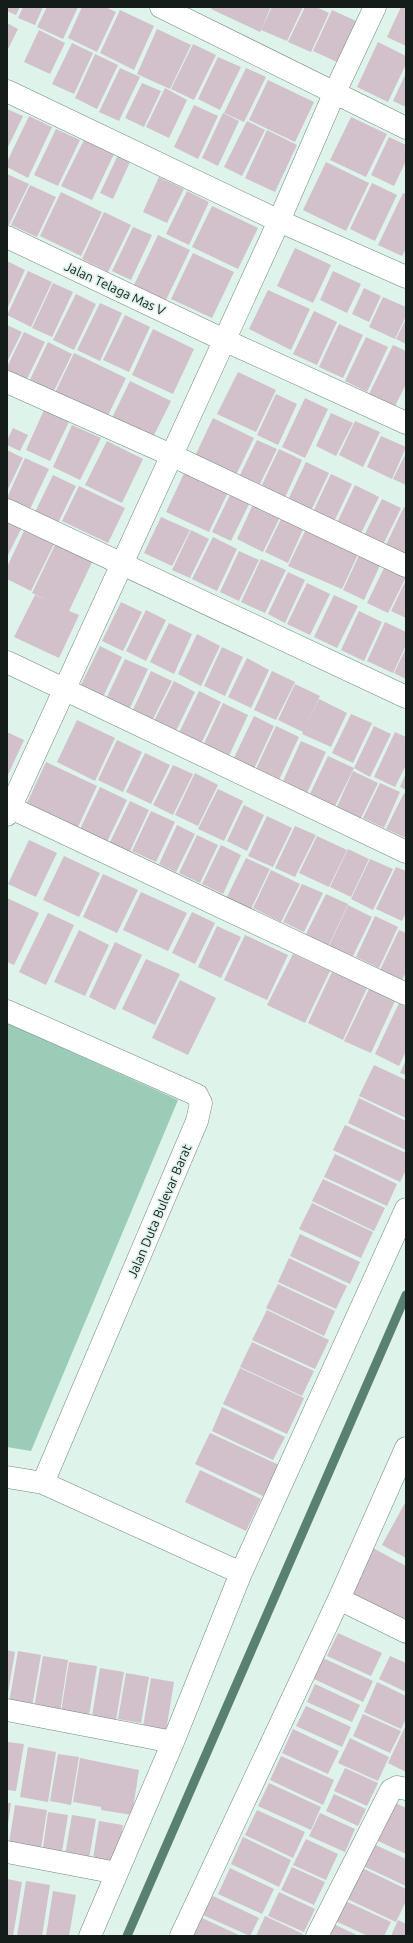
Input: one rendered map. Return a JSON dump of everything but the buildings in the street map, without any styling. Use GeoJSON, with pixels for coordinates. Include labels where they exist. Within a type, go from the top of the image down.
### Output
{"type":"FeatureCollection","features":[{"type":"Feature","properties":{"kind":"street"},"geometry":{"type":"LineString","coordinates":[[161,7],[334,94],[406,128]]}},
{"type":"Feature","properties":{"kind":"street"},"geometry":{"type":"LineString","coordinates":[[375,7],[334,94],[279,221],[172,455],[8,809],[406,994]]}},
{"type":"Feature","properties":{"kind":"street"},"geometry":{"type":"LineString","coordinates":[[7,91],[279,221],[406,277]]}},
{"type":"Feature","properties":{"kind":"street","name":"Jalan Telaga Mas V"},"geometry":{"type":"LineString","coordinates":[[7,237],[224,340],[406,423]]}},
{"type":"Feature","properties":{"kind":"street"},"geometry":{"type":"LineString","coordinates":[[7,382],[172,455],[406,566]]}},
{"type":"Feature","properties":{"kind":"street"},"geometry":{"type":"LineString","coordinates":[[7,510],[406,697]]}},
{"type":"Feature","properties":{"kind":"street"},"geometry":{"type":"LineString","coordinates":[[7,662],[406,852]]}},
{"type":"Feature","properties":{"kind":"street","name":"Jalan Duta Bulevar Barat"},"geometry":{"type":"LineString","coordinates":[[7,1011],[197,1095],[202,1103],[197,1121],[43,1483]]}},
{"type":"Feature","properties":{"kind":"street"},"geometry":{"type":"LineString","coordinates":[[90,1936],[173,1742],[241,1573],[406,1209]]}},
{"type":"Feature","properties":{"kind":"street"},"geometry":{"type":"LineString","coordinates":[[181,1936],[339,1599],[406,1448]]}},
{"type":"Feature","properties":{"kind":"street"},"geometry":{"type":"LineString","coordinates":[[7,1477],[43,1483],[241,1573]]}},
{"type":"Feature","properties":{"kind":"street"},"geometry":{"type":"LineString","coordinates":[[339,1599],[406,1632]]}},
{"type":"Feature","properties":{"kind":"street"},"geometry":{"type":"LineString","coordinates":[[7,1710],[173,1742]]}},
{"type":"Feature","properties":{"kind":"street"},"geometry":{"type":"LineString","coordinates":[[317,1936],[391,1790],[397,1787],[406,1789]]}},
{"type":"Feature","properties":{"kind":"street"},"geometry":{"type":"LineString","coordinates":[[7,1852],[117,1873]]}},
{"type":"Feature","properties":{"kind":"green space"},"geometry":{"type":"Polygon","coordinates":[[[7,1023],[178,1100],[31,1451],[7,1447],[7,1023]]]}},
{"type":"Feature","properties":{"kind":"waterway"},"geometry":{"type":"LineString","coordinates":[[127,1936],[406,1295]]}}]}
